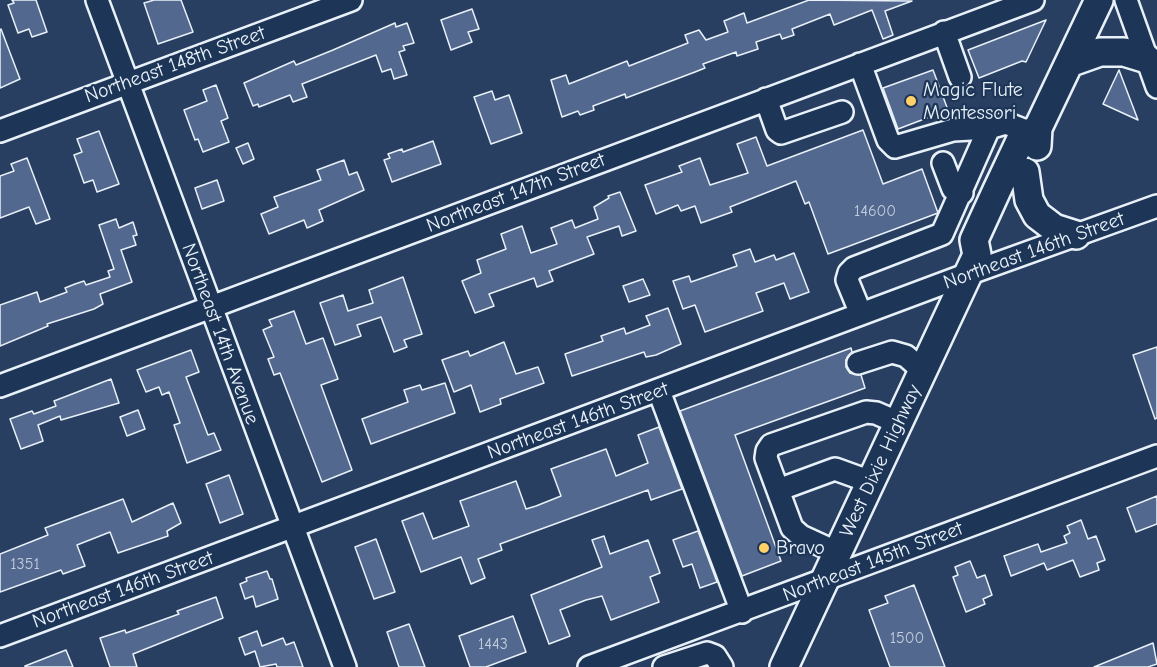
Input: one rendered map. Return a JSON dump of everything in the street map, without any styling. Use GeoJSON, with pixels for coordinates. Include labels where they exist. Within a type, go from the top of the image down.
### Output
{"type":"FeatureCollection","features":[{"type":"Feature","properties":{"kind":"main road","name":"West Dixie Highway"},"geometry":{"type":"LineString","coordinates":[[784,667],[924,371],[972,264],[974,240],[1021,139],[1034,130],[1099,0]]}},
{"type":"Feature","properties":{"kind":"main road"},"geometry":{"type":"LineString","coordinates":[[1069,63],[1100,52],[1124,52],[1147,59]]}},
{"type":"Feature","properties":{"kind":"main road","name":"West Dixie Highway"},"geometry":{"type":"LineString","coordinates":[[972,264],[990,247],[1025,172],[1037,146],[1034,130]]}},
{"type":"Feature","properties":{"kind":"main road"},"geometry":{"type":"LineString","coordinates":[[1025,172],[1029,200],[1036,215],[1054,228],[1076,235]]}},
{"type":"Feature","properties":{"kind":"street","name":"Northeast 14th Avenue"},"geometry":{"type":"LineString","coordinates":[[98,0],[210,308],[345,667]]}},
{"type":"Feature","properties":{"kind":"street","name":"Northeast 148th Street"},"geometry":{"type":"LineString","coordinates":[[0,131],[351,0]]}},
{"type":"Feature","properties":{"kind":"street","name":"Northeast 147th Street"},"geometry":{"type":"LineString","coordinates":[[0,386],[860,64],[1009,4],[1033,0]]}},
{"type":"Feature","properties":{"kind":"street"},"geometry":{"type":"LineString","coordinates":[[1126,0],[1157,87]]}},
{"type":"Feature","properties":{"kind":"street"},"geometry":{"type":"LineString","coordinates":[[944,32],[960,76]]}},
{"type":"Feature","properties":{"kind":"street"},"geometry":{"type":"LineString","coordinates":[[860,64],[888,140],[895,147],[952,130],[989,128],[1006,123],[1034,130]]}},
{"type":"Feature","properties":{"kind":"street"},"geometry":{"type":"LineString","coordinates":[[766,99],[777,130],[782,132],[842,112]]}},
{"type":"Feature","properties":{"kind":"street"},"geometry":{"type":"LineString","coordinates":[[861,314],[847,280],[849,273],[854,268],[937,238],[946,229],[989,128]]}},
{"type":"Feature","properties":{"kind":"street"},"geometry":{"type":"LineString","coordinates":[[943,164],[953,189],[965,186],[996,192]]}},
{"type":"Feature","properties":{"kind":"street","name":"Northeast 146th Street"},"geometry":{"type":"LineString","coordinates":[[0,636],[861,314],[972,264],[1076,235],[1157,206]]}},
{"type":"Feature","properties":{"kind":"street"},"geometry":{"type":"LineString","coordinates":[[858,363],[892,352],[906,357],[924,371]]}},
{"type":"Feature","properties":{"kind":"street"},"geometry":{"type":"LineString","coordinates":[[659,391],[742,612]]}},
{"type":"Feature","properties":{"kind":"street"},"geometry":{"type":"LineString","coordinates":[[838,553],[801,536],[792,528],[766,458],[771,445],[866,412],[876,413],[898,423]]}},
{"type":"Feature","properties":{"kind":"street","name":"Northeast 145th Street"},"geometry":{"type":"LineString","coordinates":[[589,667],[1157,456]]}},
{"type":"Feature","properties":{"kind":"street"},"geometry":{"type":"LineString","coordinates":[[778,490],[835,469],[871,482]]}},
{"type":"Feature","properties":{"kind":"street"},"geometry":{"type":"LineString","coordinates":[[664,667],[707,653],[715,656],[722,667]]}},
{"type":"Feature","properties":{"kind":"building"},"geometry":{"type":"Polygon","coordinates":[[[12,0],[36,0],[47,32],[32,37],[29,29],[18,33],[8,5],[14,3],[12,0]]]}},
{"type":"Feature","properties":{"kind":"building"},"geometry":{"type":"Polygon","coordinates":[[[154,0],[181,0],[193,32],[158,44],[144,3],[154,0]]]}},
{"type":"Feature","properties":{"kind":"building"},"geometry":{"type":"Polygon","coordinates":[[[809,0],[912,1],[885,11],[893,35],[883,39],[872,10],[834,25],[830,14],[792,29],[794,35],[782,39],[780,34],[756,42],[758,49],[737,56],[736,52],[703,64],[705,68],[695,72],[626,98],[625,94],[593,106],[594,110],[580,115],[578,111],[562,117],[551,80],[566,75],[569,84],[627,61],[629,66],[688,43],[685,35],[699,30],[706,40],[728,32],[724,21],[744,13],[747,23],[809,0]]]}},
{"type":"Feature","properties":{"kind":"building"},"geometry":{"type":"Polygon","coordinates":[[[472,9],[479,29],[468,32],[472,42],[451,50],[441,20],[472,9]]]}},
{"type":"Feature","properties":{"kind":"building"},"geometry":{"type":"Polygon","coordinates":[[[1046,20],[1026,62],[1022,61],[979,78],[968,50],[1046,20]]]}},
{"type":"Feature","properties":{"kind":"building"},"geometry":{"type":"Polygon","coordinates":[[[395,23],[396,27],[407,23],[414,43],[403,46],[405,50],[399,52],[407,75],[394,79],[391,69],[382,72],[376,55],[302,84],[307,97],[293,102],[290,95],[259,107],[258,104],[253,106],[244,83],[294,61],[296,65],[395,23]]]}},
{"type":"Feature","properties":{"kind":"building"},"geometry":{"type":"Polygon","coordinates":[[[0,30],[20,79],[0,88],[0,30]]]}},
{"type":"Feature","properties":{"kind":"building","name":"Magic Flute Montessori"},"geometry":{"type":"Polygon","coordinates":[[[933,70],[948,110],[898,129],[883,88],[933,70]]]}},
{"type":"Feature","properties":{"kind":"building"},"geometry":{"type":"Polygon","coordinates":[[[1119,70],[1138,120],[1103,104],[1119,70]]]}},
{"type":"Feature","properties":{"kind":"building"},"geometry":{"type":"Polygon","coordinates":[[[216,85],[228,118],[221,121],[229,142],[203,152],[198,139],[195,140],[184,110],[207,101],[203,90],[216,85]]]}},
{"type":"Feature","properties":{"kind":"building"},"geometry":{"type":"Polygon","coordinates":[[[492,91],[495,100],[509,95],[522,133],[491,144],[474,97],[492,91]]]}},
{"type":"Feature","properties":{"kind":"building"},"geometry":{"type":"Polygon","coordinates":[[[863,130],[883,184],[922,169],[938,213],[828,254],[809,202],[805,204],[796,181],[730,207],[732,212],[701,223],[695,206],[681,211],[678,205],[656,214],[645,185],[682,172],[679,166],[700,158],[710,185],[748,173],[737,144],[756,137],[767,166],[863,130]]]}},
{"type":"Feature","properties":{"kind":"building"},"geometry":{"type":"Polygon","coordinates":[[[99,131],[119,184],[97,192],[93,180],[84,183],[74,155],[82,152],[77,139],[99,131]]]}},
{"type":"Feature","properties":{"kind":"building"},"geometry":{"type":"Polygon","coordinates":[[[433,141],[441,164],[392,182],[384,160],[390,158],[388,154],[402,149],[403,152],[433,141]]]}},
{"type":"Feature","properties":{"kind":"building"},"geometry":{"type":"Polygon","coordinates":[[[248,143],[254,159],[243,164],[236,148],[248,143]]]}},
{"type":"Feature","properties":{"kind":"building"},"geometry":{"type":"Polygon","coordinates":[[[27,158],[50,219],[36,224],[29,207],[0,218],[0,176],[14,171],[11,164],[27,158]]]}},
{"type":"Feature","properties":{"kind":"building"},"geometry":{"type":"Polygon","coordinates":[[[344,160],[349,175],[357,172],[364,190],[319,210],[323,221],[307,228],[304,220],[269,234],[261,214],[278,207],[274,197],[321,180],[317,170],[344,160]]]}},
{"type":"Feature","properties":{"kind":"building"},"geometry":{"type":"Polygon","coordinates":[[[217,180],[224,201],[202,209],[195,188],[217,180]]]}},
{"type":"Feature","properties":{"kind":"building"},"geometry":{"type":"Polygon","coordinates":[[[620,192],[636,231],[622,236],[619,226],[587,237],[594,254],[549,271],[553,281],[537,287],[534,278],[489,294],[494,306],[475,313],[462,281],[481,273],[477,260],[506,249],[501,234],[522,226],[531,253],[557,244],[551,228],[572,220],[575,228],[598,219],[594,207],[609,198],[608,196],[620,192]]]}},
{"type":"Feature","properties":{"kind":"building"},"geometry":{"type":"Polygon","coordinates":[[[116,219],[119,228],[133,222],[137,235],[133,236],[136,245],[121,250],[132,282],[100,294],[103,304],[94,309],[47,324],[48,326],[0,346],[0,305],[37,292],[40,302],[67,292],[65,288],[75,284],[84,281],[86,285],[110,277],[108,271],[114,269],[99,225],[116,219]]]}},
{"type":"Feature","properties":{"kind":"building"},"geometry":{"type":"Polygon","coordinates":[[[750,249],[755,262],[774,255],[776,260],[794,253],[809,292],[790,299],[784,283],[756,293],[763,311],[705,332],[695,305],[683,309],[673,281],[689,276],[691,282],[737,266],[733,255],[750,249]]]}},
{"type":"Feature","properties":{"kind":"building"},"geometry":{"type":"Polygon","coordinates":[[[403,277],[422,334],[404,340],[407,347],[394,352],[381,317],[357,325],[361,336],[335,345],[320,303],[343,295],[348,311],[373,303],[369,290],[403,277]]]}},
{"type":"Feature","properties":{"kind":"building"},"geometry":{"type":"Polygon","coordinates":[[[643,279],[650,295],[629,302],[623,286],[643,279]]]}},
{"type":"Feature","properties":{"kind":"building"},"geometry":{"type":"Polygon","coordinates":[[[668,308],[681,344],[656,355],[646,357],[644,352],[572,376],[565,354],[603,341],[601,336],[624,328],[626,334],[650,325],[646,316],[668,308]]]}},
{"type":"Feature","properties":{"kind":"building"},"geometry":{"type":"Polygon","coordinates":[[[294,311],[306,344],[323,338],[338,379],[321,385],[352,470],[322,482],[280,373],[274,375],[268,359],[274,357],[263,330],[272,326],[269,320],[294,311]]]}},
{"type":"Feature","properties":{"kind":"building"},"geometry":{"type":"Polygon","coordinates":[[[504,342],[516,374],[538,367],[544,383],[500,399],[501,404],[480,412],[471,385],[454,392],[442,360],[468,351],[470,356],[504,342]]]}},
{"type":"Feature","properties":{"kind":"building"},"geometry":{"type":"Polygon","coordinates":[[[1157,347],[1157,418],[1155,419],[1133,355],[1157,347]]]}},
{"type":"Feature","properties":{"kind":"building"},"geometry":{"type":"Polygon","coordinates":[[[851,348],[852,352],[846,360],[846,367],[850,373],[861,375],[865,388],[735,435],[781,561],[742,576],[680,411],[851,348]]]}},
{"type":"Feature","properties":{"kind":"building"},"geometry":{"type":"Polygon","coordinates":[[[191,350],[199,372],[186,377],[208,435],[214,433],[221,450],[187,463],[174,425],[180,423],[169,392],[162,395],[159,387],[146,392],[137,370],[191,350]]]}},
{"type":"Feature","properties":{"kind":"building"},"geometry":{"type":"Polygon","coordinates":[[[111,379],[119,403],[61,420],[60,416],[38,425],[43,441],[21,449],[10,419],[56,406],[54,401],[111,379]]]}},
{"type":"Feature","properties":{"kind":"building"},"geometry":{"type":"Polygon","coordinates":[[[445,383],[455,413],[371,444],[362,419],[408,402],[404,390],[420,385],[422,390],[445,383]]]}},
{"type":"Feature","properties":{"kind":"building"},"geometry":{"type":"Polygon","coordinates":[[[138,410],[145,429],[127,436],[120,417],[138,410]]]}},
{"type":"Feature","properties":{"kind":"building"},"geometry":{"type":"Polygon","coordinates":[[[659,427],[682,489],[651,500],[648,490],[500,544],[502,550],[478,559],[485,578],[471,584],[461,557],[421,572],[402,521],[423,513],[433,539],[469,526],[460,501],[516,481],[526,509],[536,506],[561,496],[551,469],[606,449],[616,476],[648,463],[638,435],[659,427]]]}},
{"type":"Feature","properties":{"kind":"building"},"geometry":{"type":"Polygon","coordinates":[[[229,475],[243,514],[220,523],[206,484],[229,475]]]}},
{"type":"Feature","properties":{"kind":"building"},"geometry":{"type":"Polygon","coordinates":[[[1157,496],[1157,524],[1136,532],[1127,508],[1157,496]]]}},
{"type":"Feature","properties":{"kind":"building"},"geometry":{"type":"Polygon","coordinates":[[[123,499],[132,522],[173,503],[181,523],[167,531],[168,536],[118,553],[110,532],[77,545],[85,566],[63,574],[61,570],[0,592],[0,554],[48,535],[45,528],[123,499]]]}},
{"type":"Feature","properties":{"kind":"building"},"geometry":{"type":"Polygon","coordinates":[[[1081,520],[1088,539],[1096,536],[1105,560],[1097,563],[1099,570],[1080,577],[1073,560],[1047,570],[1044,563],[1011,576],[1004,556],[1038,544],[1041,552],[1067,543],[1064,536],[1070,533],[1067,526],[1081,520]]]}},
{"type":"Feature","properties":{"kind":"building"},"geometry":{"type":"Polygon","coordinates":[[[698,531],[717,582],[700,588],[692,564],[683,567],[673,540],[698,531]]]}},
{"type":"Feature","properties":{"kind":"building"},"geometry":{"type":"Polygon","coordinates":[[[604,536],[610,554],[648,540],[660,573],[650,577],[659,602],[611,620],[602,596],[586,600],[560,610],[570,636],[549,644],[531,595],[602,567],[592,540],[604,536]]]}},
{"type":"Feature","properties":{"kind":"building"},"geometry":{"type":"Polygon","coordinates":[[[376,539],[395,592],[374,599],[355,547],[376,539]]]}},
{"type":"Feature","properties":{"kind":"building"},"geometry":{"type":"Polygon","coordinates":[[[970,561],[977,578],[985,575],[992,595],[983,599],[985,604],[966,612],[953,577],[958,575],[955,567],[970,561]]]}},
{"type":"Feature","properties":{"kind":"building"},"geometry":{"type":"Polygon","coordinates":[[[267,571],[278,599],[256,607],[253,596],[245,599],[240,584],[247,581],[246,578],[267,571]]]}},
{"type":"Feature","properties":{"kind":"building"},"geometry":{"type":"Polygon","coordinates":[[[914,585],[945,667],[890,667],[869,610],[888,603],[885,596],[914,585]]]}},
{"type":"Feature","properties":{"kind":"building"},"geometry":{"type":"Polygon","coordinates":[[[216,597],[223,618],[133,654],[137,667],[110,667],[100,638],[125,630],[126,633],[179,614],[177,611],[216,597]]]}},
{"type":"Feature","properties":{"kind":"building"},"geometry":{"type":"Polygon","coordinates":[[[513,616],[526,652],[486,667],[470,667],[459,636],[513,616]]]}},
{"type":"Feature","properties":{"kind":"building"},"geometry":{"type":"Polygon","coordinates":[[[409,624],[425,667],[399,667],[387,632],[409,624]]]}},
{"type":"Feature","properties":{"kind":"building"},"geometry":{"type":"Polygon","coordinates":[[[257,631],[262,646],[283,638],[286,645],[294,642],[303,667],[277,667],[276,664],[260,667],[255,651],[245,655],[239,638],[257,631]]]}},
{"type":"Feature","properties":{"kind":"building"},"geometry":{"type":"Polygon","coordinates":[[[1153,643],[1157,664],[1148,667],[1094,667],[1153,643]]]}},
{"type":"Feature","properties":{"kind":"building"},"geometry":{"type":"Polygon","coordinates":[[[66,650],[73,667],[25,667],[25,666],[66,650]]]}},
{"type":"Feature","properties":{"kind":"place","name":"Magic Flute Montessori"},"geometry":{"type":"Point","coordinates":[911,101]}},
{"type":"Feature","properties":{"kind":"place","name":"Bravo"},"geometry":{"type":"Point","coordinates":[764,548]}}]}
